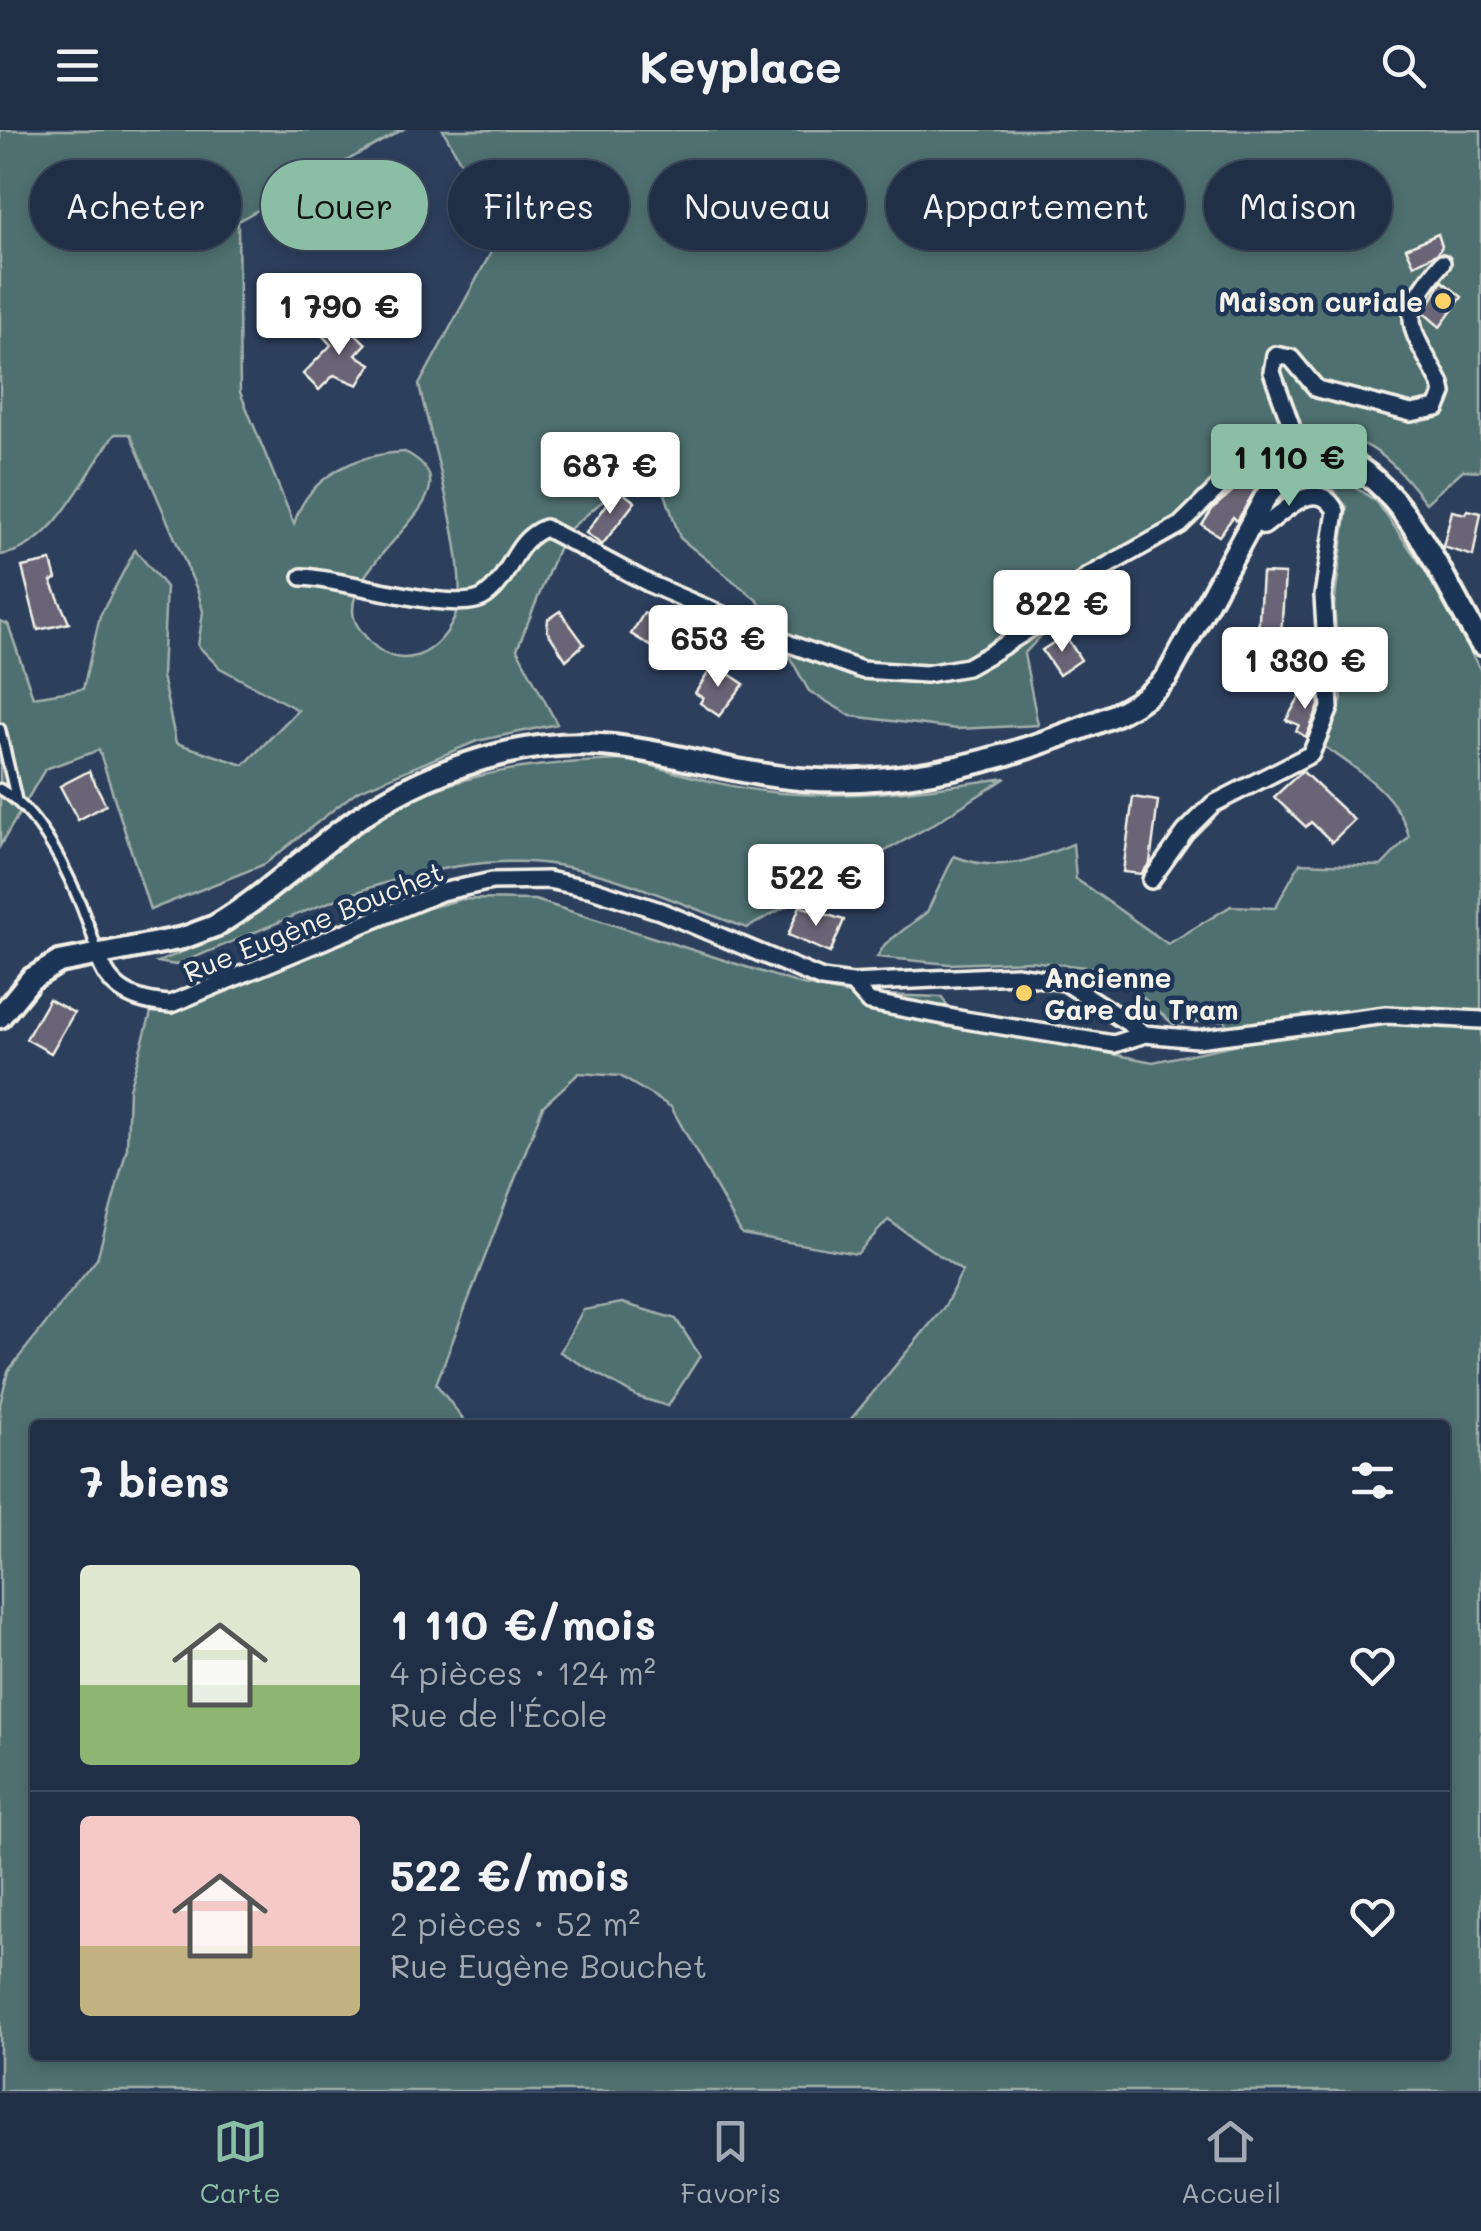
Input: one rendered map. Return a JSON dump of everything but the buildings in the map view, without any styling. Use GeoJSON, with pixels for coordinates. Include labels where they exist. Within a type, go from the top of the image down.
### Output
{"type":"FeatureCollection","features":[{"type":"Feature","properties":{"kind":"main road"},"geometry":{"type":"LineString","coordinates":[[0,1017],[44,969],[183,938],[216,926],[388,800],[450,770],[508,752],[564,745],[623,745],[768,775],[843,779],[969,767],[1077,730],[1143,701],[1167,677],[1252,520],[1289,462],[1336,458],[1370,475],[1409,523],[1481,644]]}},
{"type":"Feature","properties":{"kind":"street"},"geometry":{"type":"LineString","coordinates":[[302,577],[334,578],[398,595],[474,603],[489,594],[528,535],[545,528],[650,584],[862,670],[926,674],[967,667],[1033,626],[1087,578],[1180,525],[1241,464],[1265,454],[1289,462],[1291,426],[1272,372],[1275,355],[1292,358],[1316,389],[1411,413],[1437,408],[1443,393],[1410,322],[1417,293],[1442,263]]}},
{"type":"Feature","properties":{"kind":"street"},"geometry":{"type":"LineString","coordinates":[[1150,880],[1185,832],[1212,804],[1311,754],[1330,708],[1322,596],[1336,511],[1332,503],[1314,496],[1288,504],[1264,526],[1252,520]]}},
{"type":"Feature","properties":{"kind":"street","name":"Rue Eugène Bouchet"},"geometry":{"type":"LineString","coordinates":[[98,954],[103,972],[114,986],[142,1002],[171,1004],[441,892],[492,881],[548,880],[592,889],[660,911],[780,965],[852,983]]}},
{"type":"Feature","properties":{"kind":"street"},"geometry":{"type":"LineString","coordinates":[[852,983],[1042,976],[1079,989],[1146,1034]]}},
{"type":"Feature","properties":{"kind":"street"},"geometry":{"type":"LineString","coordinates":[[852,983],[869,1002],[1114,1044],[1146,1034],[1197,1039],[1386,1015],[1481,1020]]}},
{"type":"Feature","properties":{"kind":"lane"},"geometry":{"type":"LineString","coordinates":[[0,729],[16,798],[66,868],[98,954]]}},
{"type":"Feature","properties":{"kind":"lane"},"geometry":{"type":"LineString","coordinates":[[0,789],[16,798]]}},
{"type":"Feature","properties":{"kind":"green space"},"geometry":{"type":"Polygon","coordinates":[[[0,130],[402,130],[348,160],[261,160],[261,208],[241,219],[241,160],[30,160],[30,250],[238,250],[240,392],[294,524],[310,493],[352,463],[405,452],[425,468],[430,485],[423,504],[372,566],[358,588],[353,610],[363,634],[378,649],[405,658],[418,656],[441,639],[457,611],[460,591],[454,533],[419,385],[492,250],[629,250],[629,160],[460,160],[443,130],[1481,130],[1481,471],[1463,470],[1426,503],[1386,458],[1355,441],[1338,438],[1297,449],[1271,439],[1246,452],[1212,484],[1192,522],[1093,581],[1024,654],[1038,725],[957,729],[851,716],[809,691],[758,601],[680,538],[653,458],[564,534],[517,649],[557,724],[477,741],[357,791],[265,864],[150,910],[99,750],[45,769],[0,846],[0,621],[8,624],[33,697],[83,689],[100,616],[135,550],[166,587],[162,676],[176,743],[244,765],[298,710],[220,668],[198,646],[203,612],[198,592],[130,434],[115,434],[67,507],[37,539],[20,550],[0,555],[0,130]]]}},
{"type":"Feature","properties":{"kind":"green space"},"geometry":{"type":"Polygon","coordinates":[[[1334,472],[1377,502],[1424,569],[1481,671],[1481,2091],[0,2091],[0,1404],[8,1371],[97,1259],[127,1148],[129,1089],[153,1006],[363,926],[462,899],[535,900],[803,985],[849,994],[942,997],[957,1024],[1153,1062],[1239,1044],[1224,1020],[1173,1024],[1112,970],[1030,961],[949,964],[877,957],[885,944],[927,912],[954,856],[985,864],[1014,863],[1073,844],[1076,879],[1168,944],[1231,906],[1275,908],[1300,863],[1381,866],[1409,837],[1404,822],[1387,796],[1325,747],[1342,699],[1334,606],[1347,507],[1331,487],[1304,477],[1334,472]]]}},
{"type":"Feature","properties":{"kind":"green space"},"geometry":{"type":"Polygon","coordinates":[[[630,760],[743,788],[810,795],[894,792],[1006,778],[932,825],[747,928],[585,871],[529,862],[483,863],[393,881],[348,895],[175,965],[158,962],[255,913],[309,874],[363,823],[404,802],[497,772],[561,763],[630,760]]]}},
{"type":"Feature","properties":{"kind":"green space"},"geometry":{"type":"Polygon","coordinates":[[[622,1303],[676,1319],[700,1356],[668,1406],[638,1397],[560,1352],[583,1310],[622,1303]]]}},
{"type":"Feature","properties":{"kind":"place","name":"Maison curiale"},"geometry":{"type":"Point","coordinates":[1443,301]}},
{"type":"Feature","properties":{"kind":"place","name":"Ancienne Gare du Tram"},"geometry":{"type":"Point","coordinates":[1024,993]}}]}
